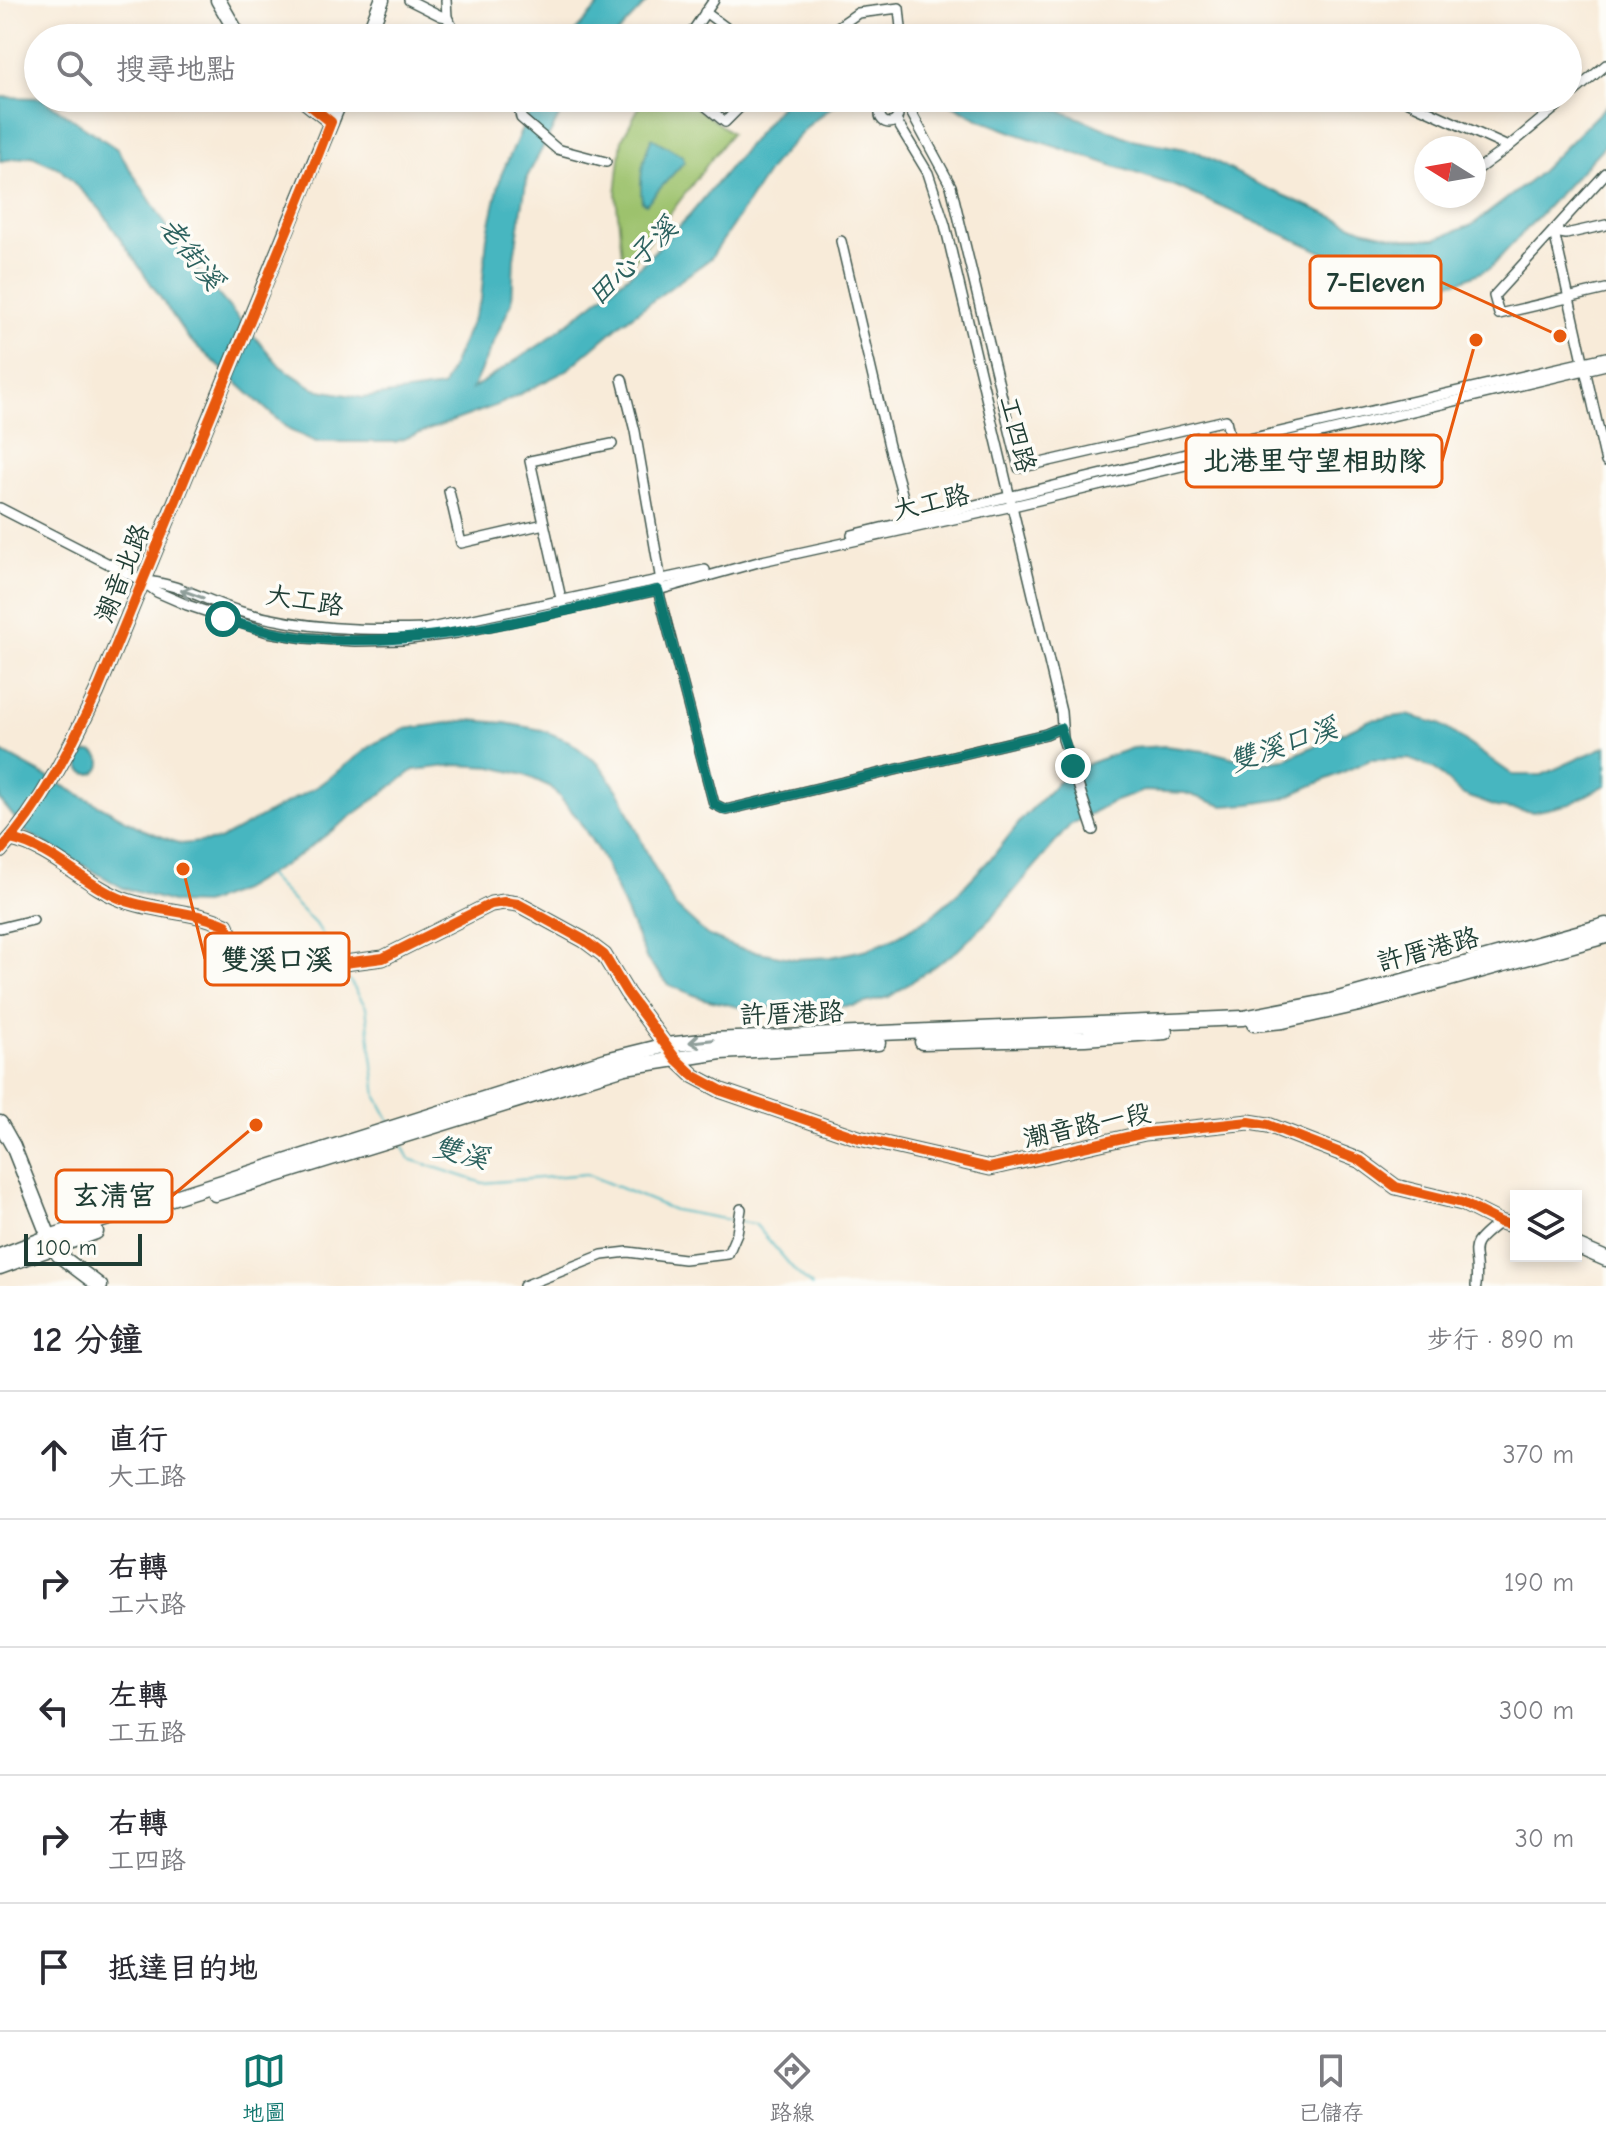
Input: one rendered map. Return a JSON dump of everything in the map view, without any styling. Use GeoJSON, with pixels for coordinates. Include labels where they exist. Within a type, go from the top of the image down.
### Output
{"type":"FeatureCollection","features":[{"type":"Feature","properties":{"kind":"street"},"geometry":{"type":"LineString","coordinates":[[218,0],[232,24]]}},
{"type":"Feature","properties":{"kind":"street"},"geometry":{"type":"LineString","coordinates":[[376,24],[382,0]]}},
{"type":"Feature","properties":{"kind":"street"},"geometry":{"type":"LineString","coordinates":[[409,0],[447,17]]}},
{"type":"Feature","properties":{"kind":"street"},"geometry":{"type":"LineString","coordinates":[[446,0],[451,24]]}},
{"type":"Feature","properties":{"kind":"street"},"geometry":{"type":"LineString","coordinates":[[697,24],[714,0]]}},
{"type":"Feature","properties":{"kind":"street"},"geometry":{"type":"LineString","coordinates":[[842,24],[858,13],[899,8],[901,24]]}},
{"type":"Feature","properties":{"kind":"street"},"geometry":{"type":"LineString","coordinates":[[705,12],[721,24]]}},
{"type":"Feature","properties":{"kind":"street"},"geometry":{"type":"LineString","coordinates":[[1582,85],[1606,65]]}},
{"type":"Feature","properties":{"kind":"street"},"geometry":{"type":"LineString","coordinates":[[318,112],[331,122],[335,112]]}},
{"type":"Feature","properties":{"kind":"street"},"geometry":{"type":"LineString","coordinates":[[520,112],[521,118],[557,149],[606,162]]}},
{"type":"Feature","properties":{"kind":"street"},"geometry":{"type":"LineString","coordinates":[[713,112],[725,122],[735,112]]}},
{"type":"Feature","properties":{"kind":"street"},"geometry":{"type":"LineString","coordinates":[[911,112],[951,186],[1019,468],[1226,420],[1231,443]]}},
{"type":"Feature","properties":{"kind":"street"},"geometry":{"type":"LineString","coordinates":[[1431,112],[1508,147]]}},
{"type":"Feature","properties":{"kind":"street"},"geometry":{"type":"LineString","coordinates":[[1486,163],[1549,112]]}},
{"type":"Feature","properties":{"kind":"street","name":"工四路"},"geometry":{"type":"LineString","coordinates":[[896,120],[935,188],[1061,712],[1060,728],[1092,827]]}},
{"type":"Feature","properties":{"kind":"street","name":"潮音北路"},"geometry":{"type":"LineString","coordinates":[[0,851],[59,770],[97,692],[331,122]]}},
{"type":"Feature","properties":{"kind":"street"},"geometry":{"type":"LineString","coordinates":[[1606,173],[1494,296],[1499,314],[1606,289]]}},
{"type":"Feature","properties":{"kind":"street"},"geometry":{"type":"LineString","coordinates":[[1554,232],[1566,234],[1606,225]]}},
{"type":"Feature","properties":{"kind":"street"},"geometry":{"type":"LineString","coordinates":[[1554,232],[1606,462]]}},
{"type":"Feature","properties":{"kind":"street"},"geometry":{"type":"LineString","coordinates":[[841,241],[889,446],[911,525]]}},
{"type":"Feature","properties":{"kind":"street","name":"大工路"},"geometry":{"type":"LineString","coordinates":[[0,508],[142,581],[157,592],[223,619],[268,632],[330,640],[402,640],[457,633],[562,605],[660,585],[1583,367],[1606,357]]}},
{"type":"Feature","properties":{"kind":"street","name":"大工路"},"geometry":{"type":"LineString","coordinates":[[1012,502],[1231,443],[1583,367],[1606,365]]}},
{"type":"Feature","properties":{"kind":"street"},"geometry":{"type":"LineString","coordinates":[[622,379],[635,431],[660,585],[714,804],[718,809],[741,807],[1046,734],[1060,728]]}},
{"type":"Feature","properties":{"kind":"street"},"geometry":{"type":"LineString","coordinates":[[1201,426],[1206,449]]}},
{"type":"Feature","properties":{"kind":"street"},"geometry":{"type":"LineString","coordinates":[[562,605],[530,461],[612,444]]}},
{"type":"Feature","properties":{"kind":"street"},"geometry":{"type":"LineString","coordinates":[[449,491],[461,543],[544,524]]}},
{"type":"Feature","properties":{"kind":"street","name":"潮音路一段"},"geometry":{"type":"LineString","coordinates":[[10,837],[28,843],[89,882],[126,901],[193,913],[226,925],[242,962],[329,965],[383,958],[491,904],[518,904],[584,940],[604,955],[627,993],[694,1076],[722,1091],[859,1138],[990,1168],[1145,1133],[1249,1122],[1268,1125],[1361,1161],[1396,1187],[1462,1203],[1510,1224]]}},
{"type":"Feature","properties":{"kind":"street"},"geometry":{"type":"LineString","coordinates":[[0,928],[33,920]]}},
{"type":"Feature","properties":{"kind":"street","name":"許厝港路"},"geometry":{"type":"LineString","coordinates":[[0,1256],[397,1132],[672,1052],[1085,1038],[1221,1023],[1283,1021],[1359,1004],[1565,942],[1606,925]]}},
{"type":"Feature","properties":{"kind":"street","name":"許厝港路"},"geometry":{"type":"LineString","coordinates":[[1565,942],[1606,936]]}},
{"type":"Feature","properties":{"kind":"street"},"geometry":{"type":"LineString","coordinates":[[0,1123],[13,1146],[51,1242],[59,1255],[100,1286]]}},
{"type":"Feature","properties":{"kind":"street"},"geometry":{"type":"LineString","coordinates":[[524,1286],[602,1255],[628,1252],[684,1259],[728,1254],[739,1217]]}},
{"type":"Feature","properties":{"kind":"street"},"geometry":{"type":"LineString","coordinates":[[1476,1286],[1473,1251],[1478,1240],[1500,1222]]}},
{"type":"Feature","properties":{"kind":"street","name":"許厝港路"},"geometry":{"type":"LineString","coordinates":[[0,1267],[51,1242]]}},
{"type":"Feature","properties":{"kind":"street"},"geometry":{"type":"LineString","coordinates":[[1582,1249],[1606,1259]]}},
{"type":"Feature","properties":{"kind":"green space"},"geometry":{"type":"Polygon","coordinates":[[[636,112],[702,112],[731,133],[634,261],[623,267],[616,194],[622,139],[636,112]]]}},
{"type":"Feature","properties":{"kind":"water"},"geometry":{"type":"Polygon","coordinates":[[[604,0],[649,0],[626,24],[582,24],[604,0]]]}},
{"type":"Feature","properties":{"kind":"water"},"geometry":{"type":"Polygon","coordinates":[[[0,97],[24,98],[24,112],[62,112],[117,149],[190,262],[280,366],[315,389],[363,398],[443,387],[481,300],[487,237],[501,175],[530,112],[562,112],[527,177],[514,258],[512,302],[472,389],[544,342],[640,266],[690,215],[775,112],[826,112],[775,161],[711,258],[622,323],[566,371],[500,404],[395,442],[316,442],[289,430],[188,338],[100,209],[59,168],[32,156],[0,161],[0,97]]]}},
{"type":"Feature","properties":{"kind":"water"},"geometry":{"type":"Polygon","coordinates":[[[1606,106],[1606,144],[1490,268],[1463,280],[1436,285],[1340,260],[1175,186],[965,112],[1064,112],[1131,139],[1196,151],[1257,184],[1362,229],[1405,239],[1435,239],[1472,225],[1534,178],[1606,106]]]}},
{"type":"Feature","properties":{"kind":"water"},"geometry":{"type":"Polygon","coordinates":[[[652,138],[683,156],[684,162],[646,204],[642,202],[641,177],[652,138]]]}},
{"type":"Feature","properties":{"kind":"water","name":"雙溪口溪"},"geometry":{"type":"Polygon","coordinates":[[[1407,715],[1440,724],[1513,775],[1542,775],[1606,746],[1606,785],[1570,804],[1533,812],[1496,807],[1461,794],[1435,769],[1409,759],[1370,760],[1282,799],[1250,804],[1223,806],[1185,793],[1144,791],[1110,803],[1070,825],[992,917],[957,951],[889,997],[853,1006],[743,1008],[704,999],[669,985],[647,960],[602,857],[576,816],[551,787],[525,775],[492,767],[457,765],[414,770],[294,859],[241,890],[204,904],[175,903],[123,888],[26,832],[0,800],[0,751],[142,829],[181,844],[219,840],[318,786],[375,743],[405,729],[469,720],[505,723],[542,730],[569,741],[600,765],[622,797],[674,905],[707,935],[737,948],[796,959],[831,957],[868,949],[930,917],[957,894],[1058,782],[1090,763],[1132,748],[1165,746],[1212,752],[1253,763],[1286,759],[1370,720],[1407,715]]]}},
{"type":"Feature","properties":{"kind":"water"},"geometry":{"type":"Polygon","coordinates":[[[90,752],[101,763],[90,774],[79,763],[90,752]]]}},
{"type":"Feature","properties":{"kind":"waterway","name":"雙溪"},"geometry":{"type":"LineString","coordinates":[[266,874],[318,927],[336,957]]}},
{"type":"Feature","properties":{"kind":"waterway","name":"雙溪"},"geometry":{"type":"LineString","coordinates":[[343,970],[366,1007],[377,1097],[390,1121]]}},
{"type":"Feature","properties":{"kind":"waterway","name":"雙溪"},"geometry":{"type":"LineString","coordinates":[[400,1141],[409,1159],[483,1183],[586,1174],[674,1210],[735,1221]]}},
{"type":"Feature","properties":{"kind":"waterway","name":"雙溪"},"geometry":{"type":"LineString","coordinates":[[741,1222],[755,1224],[812,1286]]}},
{"type":"Feature","properties":{"kind":"cycle path"},"geometry":{"type":"LineString","coordinates":[[0,851],[42,795],[97,692],[331,122],[318,112]]}},
{"type":"Feature","properties":{"kind":"cycle path"},"geometry":{"type":"LineString","coordinates":[[11,839],[41,850],[124,900],[200,916],[226,925],[242,962],[329,965],[383,958],[491,904],[518,904],[584,940],[604,955],[627,993],[676,1059],[694,1076],[722,1091],[859,1138],[990,1168],[1145,1133],[1249,1122],[1268,1125],[1361,1161],[1396,1187],[1462,1203],[1510,1224]]}},
{"type":"Feature","properties":{"kind":"place","name":"7-Eleven"},"geometry":{"type":"Point","coordinates":[1560,336]}},
{"type":"Feature","properties":{"kind":"place","name":"北港里守望相助隊"},"geometry":{"type":"Point","coordinates":[1476,340]}},
{"type":"Feature","properties":{"kind":"place","name":"雙溪口溪"},"geometry":{"type":"Point","coordinates":[183,869]}},
{"type":"Feature","properties":{"kind":"place","name":"玄清宮"},"geometry":{"type":"Point","coordinates":[256,1125]}},
{"type":"Feature","properties":{"kind":"route"},"geometry":{"type":"LineString","coordinates":[[223,619],[268,632],[305,638],[402,640],[515,622],[658,590],[714,804],[718,809],[726,810],[1046,734],[1060,728],[1073,766]]}},
{"type":"Feature","properties":{"kind":"water label","name":"老街溪"},"geometry":{"type":"Point","coordinates":[192,253]}},
{"type":"Feature","properties":{"kind":"water label","name":"田心子溪"},"geometry":{"type":"Point","coordinates":[632,261]}}]}
